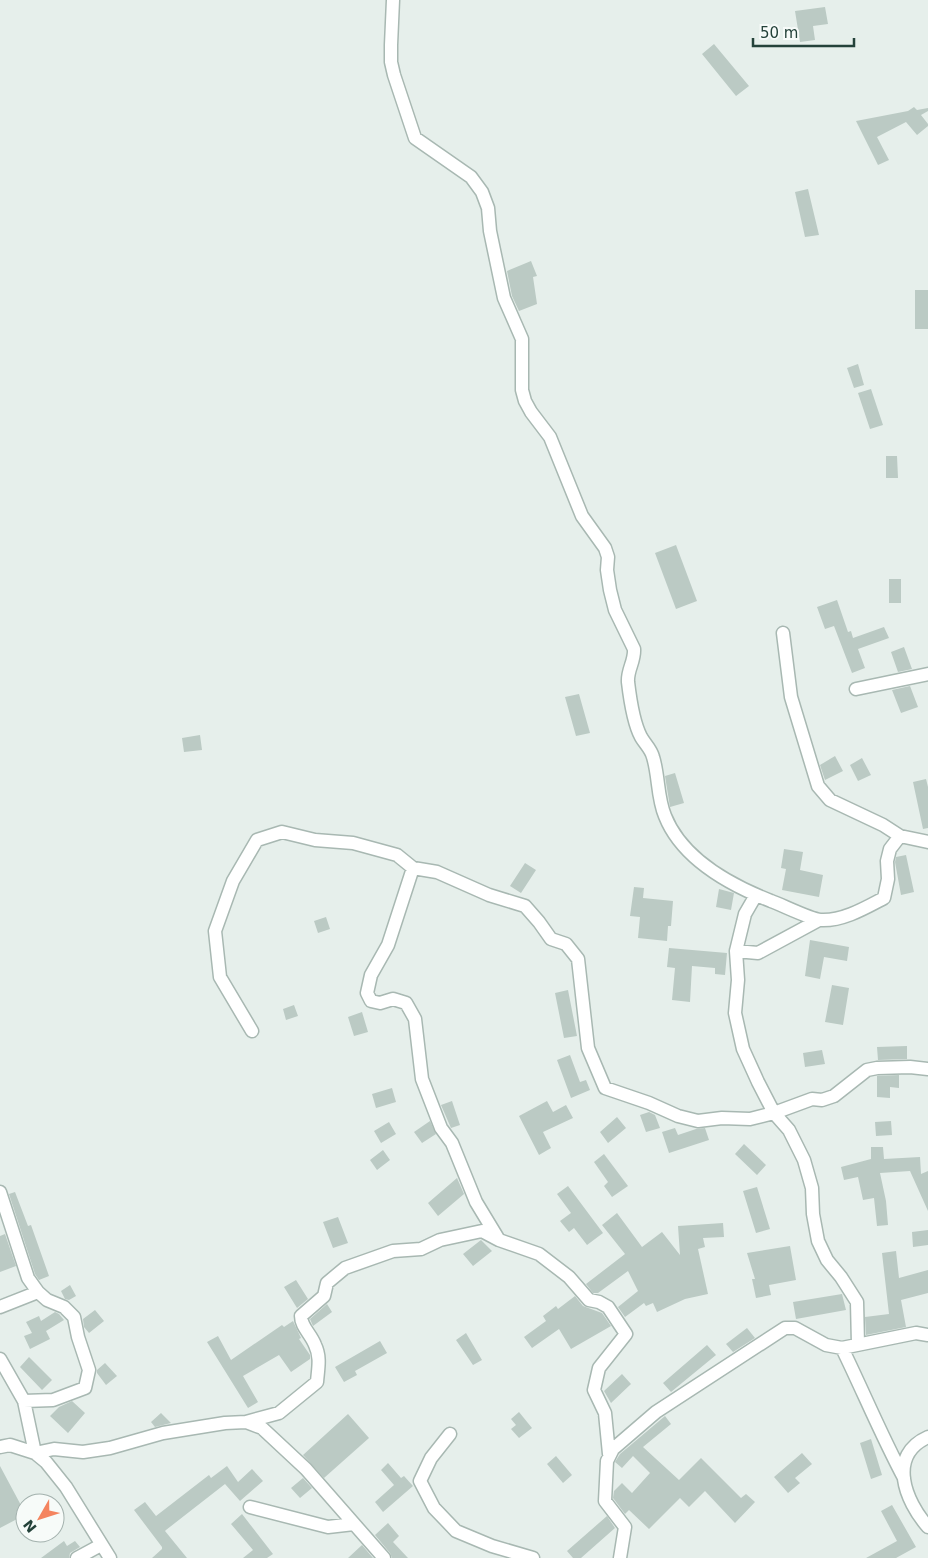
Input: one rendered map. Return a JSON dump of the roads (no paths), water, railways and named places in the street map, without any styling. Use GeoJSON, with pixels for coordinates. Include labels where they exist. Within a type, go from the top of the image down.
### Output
{"type":"FeatureCollection","features":[{"type":"Feature","properties":{"kind":"street"},"geometry":{"type":"LineString","coordinates":[[394,0],[391,62],[415,138],[471,177],[482,192],[488,208],[490,231],[504,298],[522,340],[522,390],[525,401],[550,437],[582,516],[605,548],[608,557],[607,570],[615,610],[634,649],[634,656],[628,672],[628,682],[635,721],[641,736],[652,752],[657,768],[658,792],[665,816],[680,841],[701,863],[729,881],[756,894],[820,920]]}},
{"type":"Feature","properties":{"kind":"street"},"geometry":{"type":"LineString","coordinates":[[783,633],[791,697],[818,786],[830,800],[883,825],[900,836],[928,842]]}},
{"type":"Feature","properties":{"kind":"street"},"geometry":{"type":"LineString","coordinates":[[856,689],[928,674]]}},
{"type":"Feature","properties":{"kind":"street"},"geometry":{"type":"LineString","coordinates":[[252,1031],[220,977],[215,931],[233,881],[257,840],[282,832],[314,840],[353,843],[397,855],[412,868],[438,872],[489,895],[525,906],[551,939],[566,944],[578,959],[588,1048],[605,1088],[649,1103],[678,1116],[698,1121],[722,1118],[750,1119],[774,1113],[812,1098],[822,1100],[834,1096],[867,1070],[910,1067],[928,1069]]}},
{"type":"Feature","properties":{"kind":"street"},"geometry":{"type":"LineString","coordinates":[[736,951],[758,953],[820,920],[843,917],[884,898],[888,879],[887,861],[890,848],[900,836]]}},
{"type":"Feature","properties":{"kind":"street"},"geometry":{"type":"LineString","coordinates":[[412,868],[388,945],[371,975],[367,992],[371,1001],[380,1003],[393,998],[406,1003],[416,1019],[422,1078],[441,1128],[452,1143],[476,1202],[499,1240]]}},
{"type":"Feature","properties":{"kind":"street"},"geometry":{"type":"LineString","coordinates":[[756,894],[745,914],[736,951],[738,980],[735,1013],[743,1049],[774,1113],[789,1130],[804,1160],[812,1188],[813,1214],[818,1241],[827,1260],[841,1277],[857,1302],[858,1344]]}},
{"type":"Feature","properties":{"kind":"street"},"geometry":{"type":"LineString","coordinates":[[0,1192],[5,1228],[28,1278],[46,1300],[64,1307],[74,1318],[89,1370],[84,1388],[54,1400],[24,1401]]}},
{"type":"Feature","properties":{"kind":"street"},"geometry":{"type":"LineString","coordinates":[[35,1453],[54,1449],[83,1452],[110,1448],[163,1434],[225,1423],[246,1422],[280,1412],[317,1382],[319,1357],[315,1344],[301,1322],[301,1316],[324,1296],[327,1283],[346,1268],[393,1251],[421,1249],[440,1240],[482,1231],[499,1240],[539,1254],[569,1277],[589,1300],[608,1306],[626,1334],[599,1368],[594,1390],[605,1412],[609,1454],[607,1461],[606,1502],[625,1528],[620,1558]]}},
{"type":"Feature","properties":{"kind":"street"},"geometry":{"type":"LineString","coordinates":[[0,1307],[38,1292]]}},
{"type":"Feature","properties":{"kind":"street"},"geometry":{"type":"LineString","coordinates":[[609,1454],[656,1412],[785,1328],[794,1328],[826,1345],[842,1348],[916,1333],[928,1335]]}},
{"type":"Feature","properties":{"kind":"street"},"geometry":{"type":"LineString","coordinates":[[842,1348],[886,1444],[904,1478]]}},
{"type":"Feature","properties":{"kind":"street"},"geometry":{"type":"LineString","coordinates":[[0,1359],[24,1401],[35,1453]]}},
{"type":"Feature","properties":{"kind":"street"},"geometry":{"type":"LineString","coordinates":[[246,1422],[262,1428],[306,1469],[384,1558]]}},
{"type":"Feature","properties":{"kind":"street"},"geometry":{"type":"LineString","coordinates":[[450,1434],[430,1458],[420,1481],[434,1508],[456,1531],[492,1546],[533,1558]]}},
{"type":"Feature","properties":{"kind":"street"},"geometry":{"type":"LineString","coordinates":[[928,1437],[912,1447],[904,1461],[907,1495],[928,1527]]}},
{"type":"Feature","properties":{"kind":"street"},"geometry":{"type":"LineString","coordinates":[[0,1447],[10,1445],[35,1453],[46,1462],[66,1487],[110,1558]]}},
{"type":"Feature","properties":{"kind":"street"},"geometry":{"type":"LineString","coordinates":[[250,1508],[328,1527],[354,1524]]}},
{"type":"Feature","properties":{"kind":"street"},"geometry":{"type":"LineString","coordinates":[[77,1558],[101,1545]]}}]}
